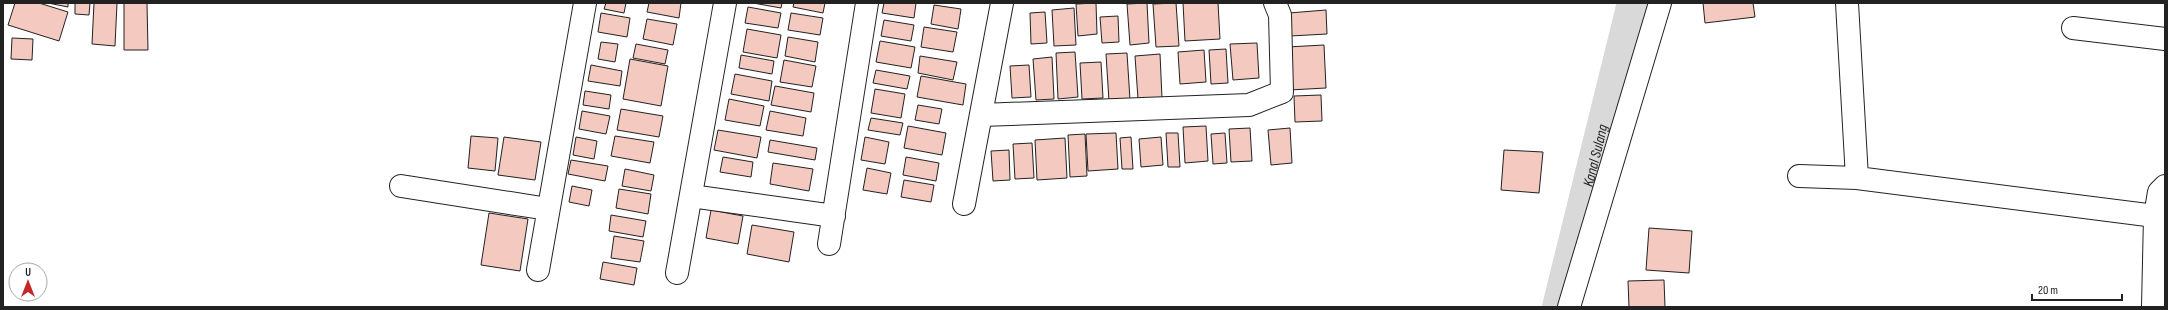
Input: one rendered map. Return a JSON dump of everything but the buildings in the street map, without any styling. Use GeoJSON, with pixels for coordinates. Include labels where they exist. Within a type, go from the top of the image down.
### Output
{"type":"FeatureCollection","features":[{"type":"Feature","properties":{"kind":"street"},"geometry":{"type":"LineString","coordinates":[[538,270],[585,3]]}},
{"type":"Feature","properties":{"kind":"street"},"geometry":{"type":"LineString","coordinates":[[677,274],[725,3]]}},
{"type":"Feature","properties":{"kind":"street"},"geometry":{"type":"LineString","coordinates":[[829,244],[868,3]]}},
{"type":"Feature","properties":{"kind":"street"},"geometry":{"type":"LineString","coordinates":[[964,204],[1002,3]]}},
{"type":"Feature","properties":{"kind":"street"},"geometry":{"type":"LineString","coordinates":[[981,115],[1249,105],[1282,92],[1280,16],[1275,3]]}},
{"type":"Feature","properties":{"kind":"street"},"geometry":{"type":"LineString","coordinates":[[1569,307],[1660,3]]}},
{"type":"Feature","properties":{"kind":"street"},"geometry":{"type":"LineString","coordinates":[[1847,3],[1857,178]]}},
{"type":"Feature","properties":{"kind":"street"},"geometry":{"type":"LineString","coordinates":[[2073,28],[2165,39]]}},
{"type":"Feature","properties":{"kind":"street"},"geometry":{"type":"LineString","coordinates":[[1799,176],[1857,178],[2155,216]]}},
{"type":"Feature","properties":{"kind":"street"},"geometry":{"type":"LineString","coordinates":[[400,186],[548,209]]}},
{"type":"Feature","properties":{"kind":"street"},"geometry":{"type":"LineString","coordinates":[[2153,307],[2155,216],[2159,192],[2165,186]]}},
{"type":"Feature","properties":{"kind":"street"},"geometry":{"type":"LineString","coordinates":[[691,196],[834,216]]}},
{"type":"Feature","properties":{"kind":"waterway","name":"Kanal Sulang"},"geometry":{"type":"LineString","coordinates":[[1558,307],[1633,3]]}}]}
